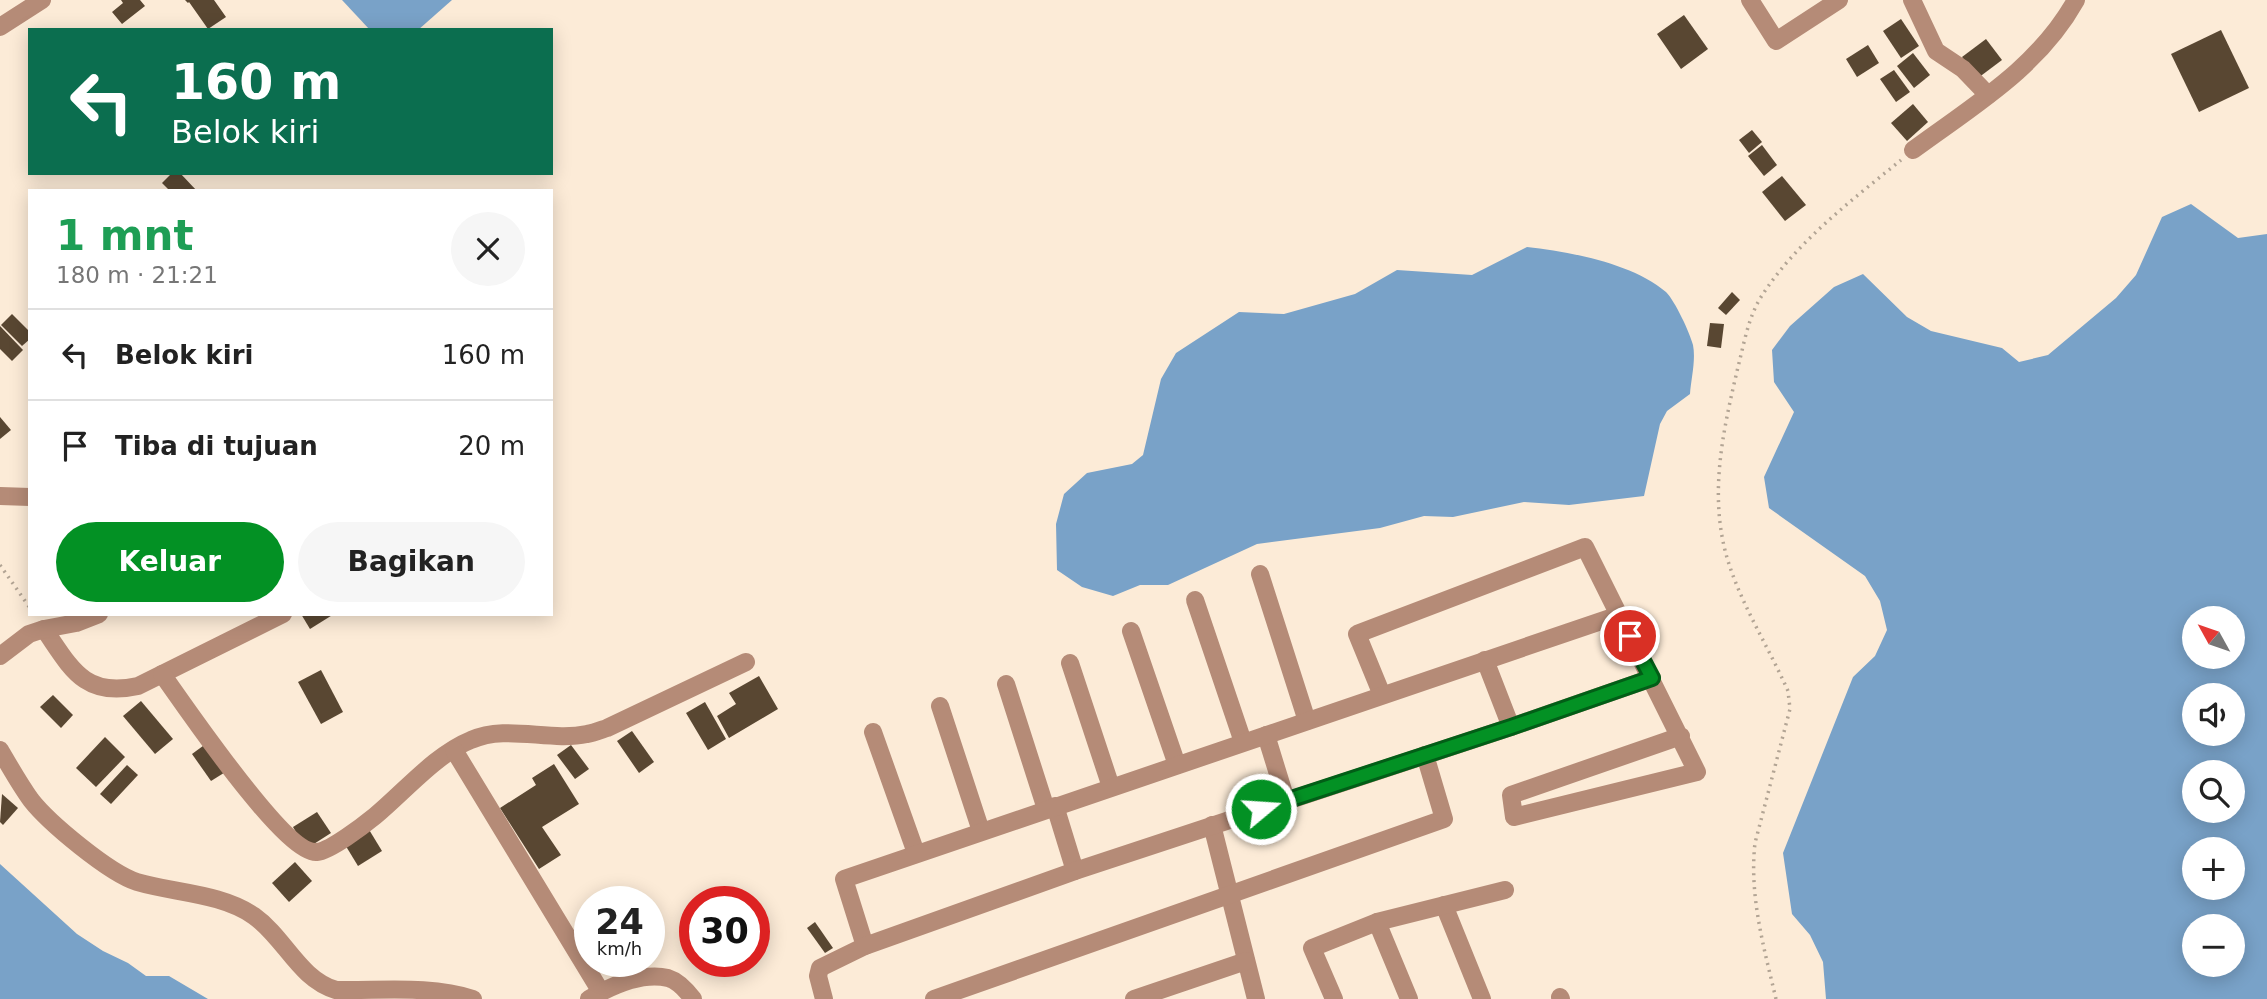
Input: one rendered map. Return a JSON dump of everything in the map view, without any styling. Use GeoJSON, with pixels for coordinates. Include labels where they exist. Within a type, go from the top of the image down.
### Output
{"type":"FeatureCollection","features":[{"type":"Feature","properties":{"kind":"street"},"geometry":{"type":"LineString","coordinates":[[0,27],[42,0]]}},
{"type":"Feature","properties":{"kind":"street"},"geometry":{"type":"LineString","coordinates":[[1750,0],[1776,41],[1837,0]]}},
{"type":"Feature","properties":{"kind":"street"},"geometry":{"type":"LineString","coordinates":[[1912,0],[1936,51],[1963,69],[1988,95]]}},
{"type":"Feature","properties":{"kind":"street"},"geometry":{"type":"LineString","coordinates":[[1913,150],[2017,74],[2059,29],[2076,0]]}},
{"type":"Feature","properties":{"kind":"street"},"geometry":{"type":"LineString","coordinates":[[0,496],[28,497]]}},
{"type":"Feature","properties":{"kind":"street"},"geometry":{"type":"LineString","coordinates":[[1382,695],[1357,634],[1585,547],[1681,736],[1697,772],[1514,817],[1511,796],[1681,736]]}},
{"type":"Feature","properties":{"kind":"street"},"geometry":{"type":"LineString","coordinates":[[1260,574],[1307,720]]}},
{"type":"Feature","properties":{"kind":"street"},"geometry":{"type":"LineString","coordinates":[[1195,600],[1243,743]]}},
{"type":"Feature","properties":{"kind":"street"},"geometry":{"type":"LineString","coordinates":[[865,946],[844,879],[1619,615]]}},
{"type":"Feature","properties":{"kind":"street"},"geometry":{"type":"LineString","coordinates":[[0,656],[29,634],[94,616]]}},
{"type":"Feature","properties":{"kind":"street"},"geometry":{"type":"LineString","coordinates":[[44,629],[78,675],[100,688],[120,690],[138,686],[279,616]]}},
{"type":"Feature","properties":{"kind":"street"},"geometry":{"type":"LineString","coordinates":[[1131,631],[1177,765]]}},
{"type":"Feature","properties":{"kind":"street"},"geometry":{"type":"LineString","coordinates":[[1485,660],[1511,727]]}},
{"type":"Feature","properties":{"kind":"street"},"geometry":{"type":"LineString","coordinates":[[162,674],[240,781],[287,836],[305,850],[317,852],[373,818],[454,750],[471,740],[492,734],[587,735],[746,662]]}},
{"type":"Feature","properties":{"kind":"street"},"geometry":{"type":"LineString","coordinates":[[1070,663],[1111,787]]}},
{"type":"Feature","properties":{"kind":"street"},"geometry":{"type":"LineString","coordinates":[[824,999],[818,976],[820,968],[865,946],[1075,871],[1652,678]]}},
{"type":"Feature","properties":{"kind":"street"},"geometry":{"type":"LineString","coordinates":[[1006,684],[1075,871]]}},
{"type":"Feature","properties":{"kind":"street"},"geometry":{"type":"LineString","coordinates":[[940,705],[981,831]]}},
{"type":"Feature","properties":{"kind":"street"},"geometry":{"type":"LineString","coordinates":[[873,732],[916,853]]}},
{"type":"Feature","properties":{"kind":"street"},"geometry":{"type":"LineString","coordinates":[[1266,735],[1286,800]]}},
{"type":"Feature","properties":{"kind":"street"},"geometry":{"type":"LineString","coordinates":[[0,750],[32,801],[86,850],[135,881],[219,901],[255,916],[308,976],[321,986],[336,990],[430,990],[473,999]]}},
{"type":"Feature","properties":{"kind":"street"},"geometry":{"type":"LineString","coordinates":[[454,750],[595,995],[639,978],[669,978],[693,999]]}},
{"type":"Feature","properties":{"kind":"street"},"geometry":{"type":"LineString","coordinates":[[934,999],[1444,819],[1425,755]]}},
{"type":"Feature","properties":{"kind":"street"},"geometry":{"type":"LineString","coordinates":[[1212,825],[1256,999]]}},
{"type":"Feature","properties":{"kind":"street"},"geometry":{"type":"LineString","coordinates":[[1334,999],[1312,948],[1377,922],[1505,890]]}},
{"type":"Feature","properties":{"kind":"street"},"geometry":{"type":"LineString","coordinates":[[1444,905],[1482,999]]}},
{"type":"Feature","properties":{"kind":"street"},"geometry":{"type":"LineString","coordinates":[[1377,922],[1409,999]]}},
{"type":"Feature","properties":{"kind":"street"},"geometry":{"type":"LineString","coordinates":[[1134,999],[1246,961]]}},
{"type":"Feature","properties":{"kind":"path"},"geometry":{"type":"LineString","coordinates":[[1776,999],[1754,894],[1753,864],[1755,843],[1790,709],[1785,684],[1728,559],[1721,527],[1717,481],[1722,440],[1746,332],[1761,297],[1795,254],[1828,221],[1913,150]]}},
{"type":"Feature","properties":{"kind":"path"},"geometry":{"type":"LineString","coordinates":[[0,565],[28,605]]}},
{"type":"Feature","properties":{"kind":"water"},"geometry":{"type":"Polygon","coordinates":[[[342,0],[452,0],[420,28],[368,28],[342,0]]]}},
{"type":"Feature","properties":{"kind":"water"},"geometry":{"type":"Polygon","coordinates":[[[2191,204],[2238,238],[2267,234],[2267,999],[1826,999],[1823,962],[1810,935],[1792,914],[1783,853],[1853,677],[1875,656],[1887,630],[1880,601],[1865,576],[1769,508],[1764,477],[1794,412],[1774,382],[1772,350],[1790,326],[1834,287],[1863,274],[1907,317],[1931,331],[2002,348],[2019,362],[2048,355],[2116,298],[2136,275],[2162,217],[2191,204]]]}},
{"type":"Feature","properties":{"kind":"water"},"geometry":{"type":"Polygon","coordinates":[[[1527,247],[1600,260],[1636,273],[1666,292],[1686,325],[1694,351],[1690,394],[1667,411],[1660,424],[1644,496],[1569,505],[1524,502],[1453,517],[1424,516],[1380,528],[1257,544],[1168,585],[1140,585],[1113,596],[1082,587],[1057,570],[1056,524],[1064,494],[1087,473],[1132,464],[1143,455],[1161,379],[1176,353],[1239,312],[1284,314],[1355,294],[1397,270],[1472,275],[1527,247]]]}},
{"type":"Feature","properties":{"kind":"water"},"geometry":{"type":"Polygon","coordinates":[[[0,864],[77,934],[103,951],[128,963],[146,976],[169,976],[208,999],[0,999],[0,864]]]}},
{"type":"Feature","properties":{"kind":"building"},"geometry":{"type":"Polygon","coordinates":[[[121,0],[140,0],[145,6],[122,24],[112,12],[123,3],[121,0]]]}},
{"type":"Feature","properties":{"kind":"building"},"geometry":{"type":"Polygon","coordinates":[[[185,0],[214,0],[226,17],[207,28],[185,0]]]}},
{"type":"Feature","properties":{"kind":"building"},"geometry":{"type":"Polygon","coordinates":[[[1684,15],[1708,49],[1681,69],[1657,34],[1684,15]]]}},
{"type":"Feature","properties":{"kind":"building"},"geometry":{"type":"Polygon","coordinates":[[[1901,19],[1919,46],[1901,58],[1883,31],[1901,19]]]}},
{"type":"Feature","properties":{"kind":"building"},"geometry":{"type":"Polygon","coordinates":[[[2221,30],[2249,88],[2199,112],[2171,54],[2221,30]]]}},
{"type":"Feature","properties":{"kind":"building"},"geometry":{"type":"Polygon","coordinates":[[[1986,39],[2002,60],[1978,78],[1962,57],[1986,39]]]}},
{"type":"Feature","properties":{"kind":"building"},"geometry":{"type":"Polygon","coordinates":[[[1868,45],[1879,63],[1857,77],[1846,59],[1868,45]]]}},
{"type":"Feature","properties":{"kind":"building"},"geometry":{"type":"Polygon","coordinates":[[[1913,53],[1930,75],[1914,88],[1897,66],[1913,53]]]}},
{"type":"Feature","properties":{"kind":"building"},"geometry":{"type":"Polygon","coordinates":[[[1894,70],[1910,92],[1896,102],[1880,79],[1894,70]]]}},
{"type":"Feature","properties":{"kind":"building"},"geometry":{"type":"Polygon","coordinates":[[[1913,104],[1928,122],[1907,141],[1891,123],[1913,104]]]}},
{"type":"Feature","properties":{"kind":"building"},"geometry":{"type":"Polygon","coordinates":[[[1752,130],[1762,142],[1749,153],[1739,140],[1752,130]]]}},
{"type":"Feature","properties":{"kind":"building"},"geometry":{"type":"Polygon","coordinates":[[[1762,145],[1777,165],[1764,176],[1748,156],[1762,145]]]}},
{"type":"Feature","properties":{"kind":"building"},"geometry":{"type":"Polygon","coordinates":[[[170,175],[182,175],[195,189],[168,189],[162,183],[170,175]]]}},
{"type":"Feature","properties":{"kind":"building"},"geometry":{"type":"Polygon","coordinates":[[[1782,176],[1806,205],[1785,221],[1762,192],[1782,176]]]}},
{"type":"Feature","properties":{"kind":"building"},"geometry":{"type":"Polygon","coordinates":[[[1732,292],[1740,300],[1726,315],[1718,308],[1732,292]]]}},
{"type":"Feature","properties":{"kind":"building"},"geometry":{"type":"Polygon","coordinates":[[[12,314],[28,330],[28,341],[22,346],[1,325],[12,314]]]}},
{"type":"Feature","properties":{"kind":"building"},"geometry":{"type":"Polygon","coordinates":[[[1710,323],[1724,324],[1721,348],[1707,346],[1710,323]]]}},
{"type":"Feature","properties":{"kind":"building"},"geometry":{"type":"Polygon","coordinates":[[[0,326],[23,350],[12,361],[0,349],[0,326]]]}},
{"type":"Feature","properties":{"kind":"building"},"geometry":{"type":"Polygon","coordinates":[[[0,417],[11,430],[0,439],[0,417]]]}},
{"type":"Feature","properties":{"kind":"building"},"geometry":{"type":"Polygon","coordinates":[[[302,616],[331,616],[310,629],[302,616]]]}},
{"type":"Feature","properties":{"kind":"building"},"geometry":{"type":"Polygon","coordinates":[[[321,670],[343,712],[321,724],[298,682],[321,670]]]}},
{"type":"Feature","properties":{"kind":"building"},"geometry":{"type":"Polygon","coordinates":[[[759,676],[778,709],[729,738],[717,716],[736,704],[729,693],[759,676]]]}},
{"type":"Feature","properties":{"kind":"building"},"geometry":{"type":"Polygon","coordinates":[[[53,695],[73,715],[61,728],[40,707],[53,695]]]}},
{"type":"Feature","properties":{"kind":"building"},"geometry":{"type":"Polygon","coordinates":[[[141,701],[173,739],[155,754],[123,716],[141,701]]]}},
{"type":"Feature","properties":{"kind":"building"},"geometry":{"type":"Polygon","coordinates":[[[705,702],[726,739],[708,750],[686,713],[705,702]]]}},
{"type":"Feature","properties":{"kind":"building"},"geometry":{"type":"Polygon","coordinates":[[[632,731],[654,762],[639,773],[617,741],[632,731]]]}},
{"type":"Feature","properties":{"kind":"building"},"geometry":{"type":"Polygon","coordinates":[[[105,737],[125,757],[96,787],[76,768],[105,737]]]}},
{"type":"Feature","properties":{"kind":"building"},"geometry":{"type":"Polygon","coordinates":[[[207,743],[227,771],[211,781],[192,754],[207,743]]]}},
{"type":"Feature","properties":{"kind":"building"},"geometry":{"type":"Polygon","coordinates":[[[571,745],[589,769],[575,779],[557,755],[571,745]]]}},
{"type":"Feature","properties":{"kind":"building"},"geometry":{"type":"Polygon","coordinates":[[[554,764],[579,804],[542,827],[561,855],[539,869],[500,808],[536,785],[532,778],[554,764]]]}},
{"type":"Feature","properties":{"kind":"building"},"geometry":{"type":"Polygon","coordinates":[[[127,765],[138,775],[111,804],[100,794],[127,765]]]}},
{"type":"Feature","properties":{"kind":"building"},"geometry":{"type":"Polygon","coordinates":[[[2,794],[18,808],[3,825],[0,822],[2,794]]]}},
{"type":"Feature","properties":{"kind":"building"},"geometry":{"type":"Polygon","coordinates":[[[317,812],[331,833],[306,849],[293,827],[317,812]]]}},
{"type":"Feature","properties":{"kind":"building"},"geometry":{"type":"Polygon","coordinates":[[[368,828],[382,851],[358,866],[344,843],[368,828]]]}},
{"type":"Feature","properties":{"kind":"building"},"geometry":{"type":"Polygon","coordinates":[[[295,862],[312,881],[289,902],[272,883],[295,862]]]}},
{"type":"Feature","properties":{"kind":"building"},"geometry":{"type":"Polygon","coordinates":[[[815,922],[833,948],[825,953],[807,928],[815,922]]]}},
{"type":"Feature","properties":{"kind":"route"},"geometry":{"type":"LineString","coordinates":[[1261,809],[1652,678],[1630,636]]}}]}
